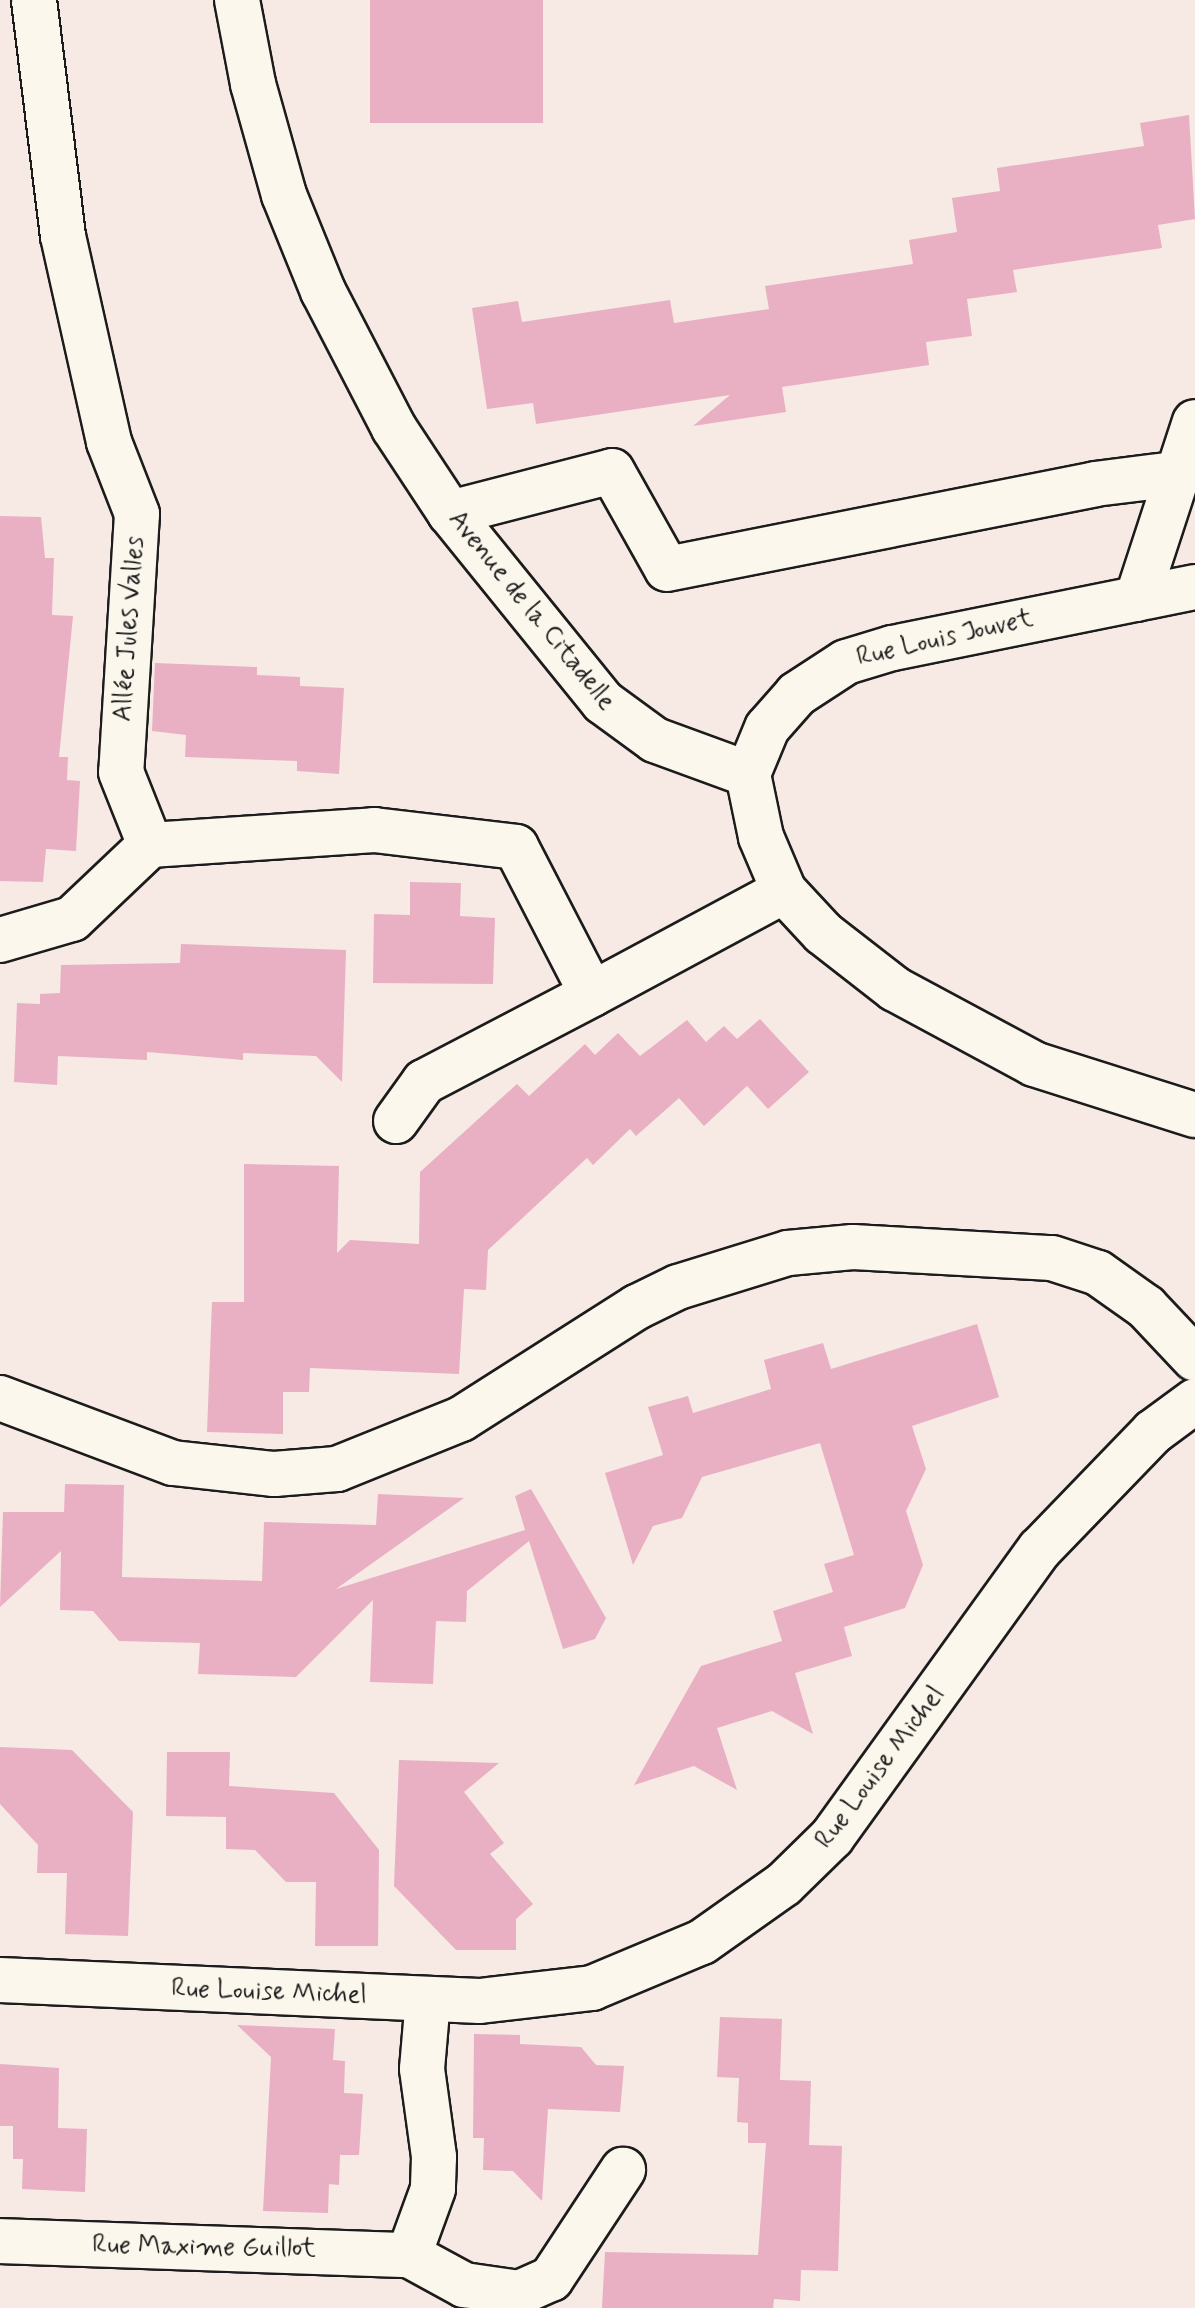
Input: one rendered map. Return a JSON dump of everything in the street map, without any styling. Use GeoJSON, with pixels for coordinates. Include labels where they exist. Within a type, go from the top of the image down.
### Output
{"type":"FeatureCollection","features":[{"type":"Feature","properties":{"kind":"street","name":"Allée Jules Valles"},"geometry":{"type":"LineString","coordinates":[[34,0],[63,236],[109,442],[137,514],[121,772],[150,845]]}},
{"type":"Feature","properties":{"kind":"street","name":"Avenue de la Citadelle"},"geometry":{"type":"LineString","coordinates":[[237,0],[268,140],[323,291],[394,428],[450,513],[622,721],[666,745],[748,774]]}},
{"type":"Feature","properties":{"kind":"street"},"geometry":{"type":"LineString","coordinates":[[1137,599],[1175,474],[1195,422]]}},
{"type":"Feature","properties":{"kind":"street"},"geometry":{"type":"LineString","coordinates":[[450,513],[612,471],[667,569],[1095,484],[1175,474]]}},
{"type":"Feature","properties":{"kind":"street","name":"Rue Louis Jouvet"},"geometry":{"type":"LineString","coordinates":[[748,774],[767,728],[787,705],[846,662],[1195,587]]}},
{"type":"Feature","properties":{"kind":"street"},"geometry":{"type":"LineString","coordinates":[[748,774],[761,837],[784,891],[823,933],[895,989],[1034,1064],[1195,1115]]}},
{"type":"Feature","properties":{"kind":"street"},"geometry":{"type":"LineString","coordinates":[[0,940],[72,919],[150,845],[374,830],[516,847],[592,994]]}},
{"type":"Feature","properties":{"kind":"street"},"geometry":{"type":"LineString","coordinates":[[396,1121],[424,1082],[784,891]]}},
{"type":"Feature","properties":{"kind":"street"},"geometry":{"type":"LineString","coordinates":[[0,1398],[173,1463],[274,1474],[337,1469],[461,1419],[637,1307],[678,1287],[788,1253],[853,1247],[1052,1258],[1098,1273],[1146,1307],[1195,1359]]}},
{"type":"Feature","properties":{"kind":"street","name":"Rue Louise Michel"},"geometry":{"type":"LineString","coordinates":[[0,1980],[428,1999],[531,1997],[592,1988],[679,1953],[745,1916],[832,1837],[1040,1549],[1153,1432],[1195,1401]]}},
{"type":"Feature","properties":{"kind":"street"},"geometry":{"type":"LineString","coordinates":[[428,1999],[422,2069],[434,2157],[433,2189],[409,2255],[464,2285],[488,2293],[519,2293],[551,2279],[623,2170]]}},
{"type":"Feature","properties":{"kind":"street","name":"Rue Maxime Guillot"},"geometry":{"type":"LineString","coordinates":[[0,2241],[409,2255]]}},
{"type":"Feature","properties":{"kind":"building"},"geometry":{"type":"Polygon","coordinates":[[[370,0],[543,0],[543,123],[370,123],[370,0]]]}},
{"type":"Feature","properties":{"kind":"building"},"geometry":{"type":"Polygon","coordinates":[[[1189,115],[1195,219],[1158,225],[1162,248],[1013,270],[1017,292],[967,299],[972,336],[926,342],[929,365],[782,387],[786,412],[693,426],[730,395],[536,424],[533,403],[487,409],[472,308],[518,301],[522,322],[670,300],[674,323],[769,309],[765,286],[913,264],[909,240],[957,232],[952,198],[1000,191],[997,168],[1144,146],[1140,123],[1189,115]]]}},
{"type":"Feature","properties":{"kind":"building"},"geometry":{"type":"Polygon","coordinates":[[[0,516],[41,517],[45,558],[54,558],[52,615],[73,616],[59,757],[68,757],[67,780],[80,781],[76,851],[46,849],[43,882],[0,881],[0,516]]]}},
{"type":"Feature","properties":{"kind":"building"},"geometry":{"type":"Polygon","coordinates":[[[155,663],[257,667],[257,675],[300,677],[300,686],[344,688],[339,774],[297,771],[297,761],[185,757],[186,735],[152,731],[155,663]]]}},
{"type":"Feature","properties":{"kind":"building"},"geometry":{"type":"Polygon","coordinates":[[[410,882],[461,883],[460,916],[495,918],[493,984],[373,983],[374,914],[410,915],[410,882]]]}},
{"type":"Feature","properties":{"kind":"building"},"geometry":{"type":"Polygon","coordinates":[[[181,944],[346,950],[342,1082],[316,1056],[243,1053],[243,1060],[147,1052],[147,1060],[58,1056],[57,1085],[14,1082],[17,1003],[40,1004],[40,994],[60,993],[61,965],[180,963],[181,944]]]}},
{"type":"Feature","properties":{"kind":"building"},"geometry":{"type":"Polygon","coordinates":[[[760,1019],[809,1072],[768,1109],[747,1086],[704,1126],[679,1098],[636,1136],[630,1129],[593,1165],[587,1158],[488,1250],[486,1290],[464,1289],[459,1374],[310,1368],[309,1392],[283,1392],[283,1434],[207,1432],[212,1302],[244,1302],[244,1164],[339,1166],[337,1253],[350,1240],[419,1244],[420,1172],[517,1084],[529,1096],[585,1044],[595,1055],[618,1033],[640,1056],[687,1020],[706,1042],[724,1026],[737,1039],[760,1019]]]}},
{"type":"Feature","properties":{"kind":"building"},"geometry":{"type":"Polygon","coordinates":[[[977,1324],[999,1397],[912,1426],[926,1469],[906,1511],[923,1565],[905,1608],[844,1627],[838,1606],[852,1656],[795,1673],[813,1734],[772,1711],[717,1728],[737,1790],[694,1766],[634,1785],[701,1666],[782,1641],[773,1611],[833,1592],[824,1564],[854,1555],[820,1443],[702,1477],[682,1518],[653,1526],[633,1565],[605,1473],[663,1455],[648,1407],[688,1396],[693,1413],[771,1389],[764,1360],[823,1343],[831,1369],[977,1324]]]}},
{"type":"Feature","properties":{"kind":"building"},"geometry":{"type":"Polygon","coordinates":[[[65,1484],[124,1485],[122,1577],[262,1581],[264,1522],[376,1525],[378,1494],[464,1498],[336,1589],[525,1530],[515,1496],[531,1489],[606,1618],[595,1639],[563,1649],[529,1541],[467,1591],[466,1622],[436,1621],[433,1684],[370,1682],[373,1600],[296,1677],[198,1674],[200,1643],[119,1641],[93,1611],[60,1610],[61,1551],[0,1607],[3,1512],[64,1512],[65,1484]]]}},
{"type":"Feature","properties":{"kind":"building"},"geometry":{"type":"Polygon","coordinates":[[[0,1747],[72,1750],[133,1812],[128,1936],[65,1934],[67,1873],[37,1873],[38,1845],[0,1804],[0,1747]]]}},
{"type":"Feature","properties":{"kind":"building"},"geometry":{"type":"Polygon","coordinates":[[[167,1752],[230,1752],[229,1786],[334,1793],[379,1850],[378,1946],[315,1946],[316,1882],[286,1882],[255,1850],[226,1849],[226,1817],[166,1816],[167,1752]]]}},
{"type":"Feature","properties":{"kind":"building"},"geometry":{"type":"Polygon","coordinates":[[[399,1760],[499,1763],[464,1792],[504,1843],[490,1854],[533,1904],[516,1919],[516,1950],[456,1950],[394,1886],[399,1760]]]}},
{"type":"Feature","properties":{"kind":"building"},"geometry":{"type":"Polygon","coordinates":[[[720,2017],[782,2019],[780,2080],[811,2081],[809,2145],[842,2146],[838,2271],[801,2270],[800,2301],[774,2299],[773,2308],[602,2308],[605,2252],[758,2255],[766,2143],[748,2143],[748,2123],[737,2122],[739,2078],[717,2077],[720,2017]]]}},
{"type":"Feature","properties":{"kind":"building"},"geometry":{"type":"Polygon","coordinates":[[[237,2025],[335,2029],[333,2060],[345,2061],[344,2093],[363,2094],[359,2155],[340,2155],[339,2185],[329,2184],[328,2213],[263,2211],[271,2057],[237,2025]]]}},
{"type":"Feature","properties":{"kind":"building"},"geometry":{"type":"Polygon","coordinates":[[[474,2034],[520,2035],[520,2044],[581,2047],[596,2065],[624,2066],[620,2112],[548,2109],[542,2201],[513,2171],[483,2170],[484,2138],[473,2138],[474,2034]]]}},
{"type":"Feature","properties":{"kind":"building"},"geometry":{"type":"Polygon","coordinates":[[[0,2064],[59,2068],[58,2128],[87,2129],[85,2192],[22,2189],[23,2159],[13,2159],[13,2126],[0,2126],[0,2064]]]}}]}
